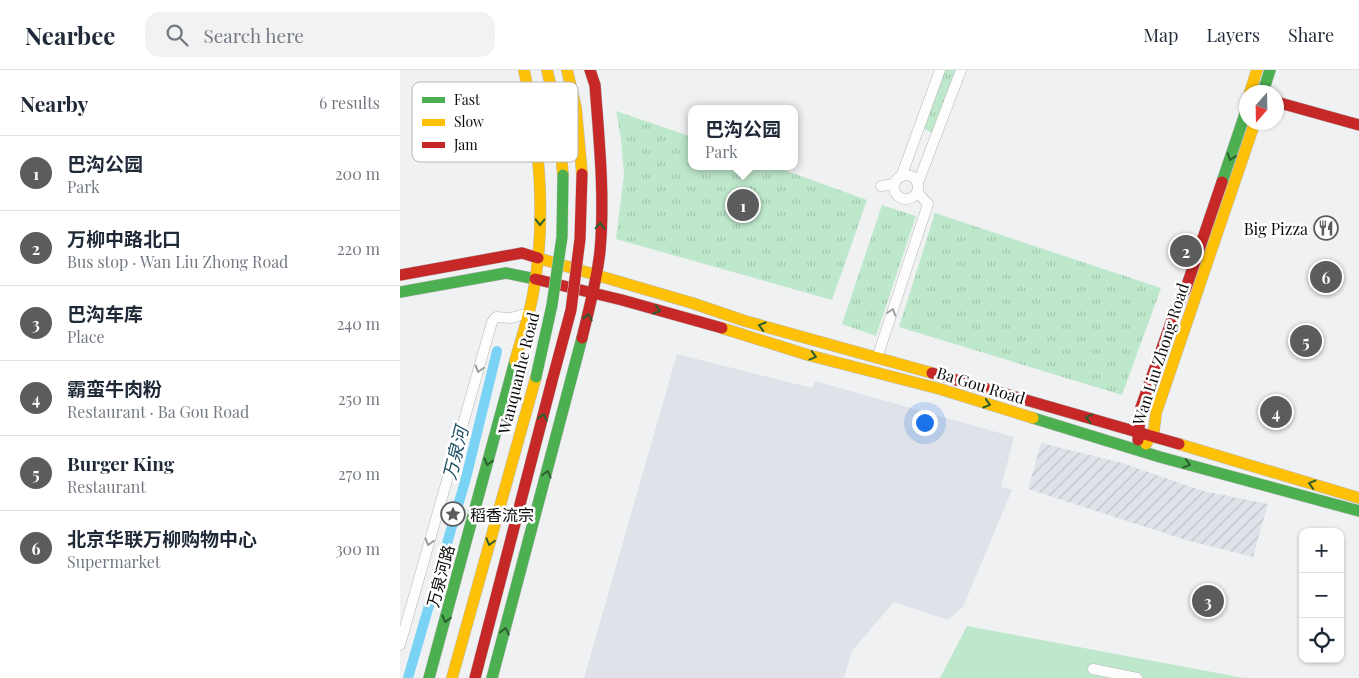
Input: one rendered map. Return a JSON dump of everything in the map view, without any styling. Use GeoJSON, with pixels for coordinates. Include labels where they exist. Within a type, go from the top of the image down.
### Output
{"type":"FeatureCollection","features":[{"type":"Feature","properties":{"kind":"main road"},"geometry":{"type":"LineString","coordinates":[[492,678],[582,344],[600,251],[602,194],[595,85],[590,70]]}},
{"type":"Feature","properties":{"kind":"main road"},"geometry":{"type":"LineString","coordinates":[[595,85],[600,70]]}},
{"type":"Feature","properties":{"kind":"main road"},"geometry":{"type":"LineString","coordinates":[[1251,85],[1257,70]]}},
{"type":"Feature","properties":{"kind":"main road"},"geometry":{"type":"LineString","coordinates":[[1267,85],[1270,70]]}},
{"type":"Feature","properties":{"kind":"main road"},"geometry":{"type":"LineString","coordinates":[[1284,104],[1359,125]]}},
{"type":"Feature","properties":{"kind":"main road"},"geometry":{"type":"LineString","coordinates":[[475,678],[571,310],[580,239],[582,174],[578,130]]}},
{"type":"Feature","properties":{"kind":"main road","name":"Wan Liu Zhong Road"},"geometry":{"type":"LineString","coordinates":[[1140,451],[1136,431],[1142,414],[1141,407],[1174,314],[1186,288],[1240,130]]}},
{"type":"Feature","properties":{"kind":"main road","name":"Wan Liu Zhong Road"},"geometry":{"type":"LineString","coordinates":[[1140,451],[1152,436],[1156,413],[1252,130]]}},
{"type":"Feature","properties":{"kind":"main road"},"geometry":{"type":"LineString","coordinates":[[537,162],[540,197],[538,258]]}},
{"type":"Feature","properties":{"kind":"main road","name":"Wanquanhe Road"},"geometry":{"type":"LineString","coordinates":[[452,678],[536,377],[552,306],[562,237],[562,162]]}},
{"type":"Feature","properties":{"kind":"main road"},"geometry":{"type":"LineString","coordinates":[[540,197],[602,194]]}},
{"type":"Feature","properties":{"kind":"main road"},"geometry":{"type":"LineString","coordinates":[[540,197],[572,212],[569,267],[559,324],[582,344]]}},
{"type":"Feature","properties":{"kind":"main road","name":"Ba Gou Road"},"geometry":{"type":"LineString","coordinates":[[400,274],[522,253],[692,303],[745,322],[1136,431],[1359,498]]}},
{"type":"Feature","properties":{"kind":"main road","name":"万泉河路"},"geometry":{"type":"LineString","coordinates":[[429,678],[518,355],[538,258]]}},
{"type":"Feature","properties":{"kind":"main road","name":"Ba Gou Road"},"geometry":{"type":"LineString","coordinates":[[400,292],[506,273],[535,279],[732,331],[808,355],[940,389],[1140,451],[1359,511]]}},
{"type":"Feature","properties":{"kind":"main road"},"geometry":{"type":"LineString","coordinates":[[518,355],[574,372]]}},
{"type":"Feature","properties":{"kind":"main road"},"geometry":{"type":"LineString","coordinates":[[487,678],[492,617]]}},
{"type":"Feature","properties":{"kind":"street"},"geometry":{"type":"LineString","coordinates":[[940,70],[898,180],[897,195],[905,200],[913,198],[918,188],[961,70]]}},
{"type":"Feature","properties":{"kind":"street"},"geometry":{"type":"LineString","coordinates":[[917,134],[934,141]]}},
{"type":"Feature","properties":{"kind":"street"},"geometry":{"type":"LineString","coordinates":[[877,358],[928,204],[910,176],[881,186]]}},
{"type":"Feature","properties":{"kind":"street"},"geometry":{"type":"LineString","coordinates":[[400,645],[492,322],[496,317],[511,318],[528,313]]}},
{"type":"Feature","properties":{"kind":"street"},"geometry":{"type":"LineString","coordinates":[[1093,669],[1137,678]]}},
{"type":"Feature","properties":{"kind":"shaded area"},"geometry":{"type":"Polygon","coordinates":[[[677,354],[812,388],[815,381],[1014,437],[1001,487],[1012,490],[963,607],[948,620],[894,602],[852,651],[844,678],[584,678],[677,354]]]}},
{"type":"Feature","properties":{"kind":"shaded area"},"geometry":{"type":"Polygon","coordinates":[[[1041,443],[1122,463],[1203,491],[1268,504],[1253,557],[1186,540],[1028,489],[1041,443]]]}},
{"type":"Feature","properties":{"kind":"green space"},"geometry":{"type":"Polygon","coordinates":[[[944,70],[957,70],[933,133],[922,128],[944,70]]]}},
{"type":"Feature","properties":{"kind":"green space"},"geometry":{"type":"Polygon","coordinates":[[[616,111],[688,136],[688,170],[784,170],[867,200],[832,300],[616,239],[624,175],[616,111]]]}},
{"type":"Feature","properties":{"kind":"green space"},"geometry":{"type":"Polygon","coordinates":[[[882,205],[916,216],[876,336],[842,324],[882,205]]]}},
{"type":"Feature","properties":{"kind":"green space"},"geometry":{"type":"Polygon","coordinates":[[[935,213],[1161,288],[1122,395],[899,327],[935,213]]]}},
{"type":"Feature","properties":{"kind":"green space"},"geometry":{"type":"Polygon","coordinates":[[[967,626],[1244,678],[940,678],[967,626]]]}},
{"type":"Feature","properties":{"kind":"waterway","name":"万泉河"},"geometry":{"type":"LineString","coordinates":[[408,678],[466,478],[497,351]]}},
{"type":"Feature","properties":{"kind":"traffic: fast"},"geometry":{"type":"LineString","coordinates":[[1265,85],[1270,70]]}},
{"type":"Feature","properties":{"kind":"traffic: fast"},"geometry":{"type":"LineString","coordinates":[[1222,182],[1240,130]]}},
{"type":"Feature","properties":{"kind":"traffic: fast"},"geometry":{"type":"LineString","coordinates":[[536,377],[552,305],[562,237],[563,175]]}},
{"type":"Feature","properties":{"kind":"traffic: fast"},"geometry":{"type":"LineString","coordinates":[[400,292],[506,273],[535,279]]}},
{"type":"Feature","properties":{"kind":"traffic: fast"},"geometry":{"type":"LineString","coordinates":[[492,678],[582,338]]}},
{"type":"Feature","properties":{"kind":"traffic: fast"},"geometry":{"type":"LineString","coordinates":[[429,678],[515,361]]}},
{"type":"Feature","properties":{"kind":"traffic: fast"},"geometry":{"type":"LineString","coordinates":[[1033,418],[1160,457],[1359,511]]}},
{"type":"Feature","properties":{"kind":"traffic: slow"},"geometry":{"type":"LineString","coordinates":[[524,70],[527,82]]}},
{"type":"Feature","properties":{"kind":"traffic: slow"},"geometry":{"type":"LineString","coordinates":[[547,70],[550,82]]}},
{"type":"Feature","properties":{"kind":"traffic: slow"},"geometry":{"type":"LineString","coordinates":[[567,70],[570,82]]}},
{"type":"Feature","properties":{"kind":"traffic: slow"},"geometry":{"type":"LineString","coordinates":[[1252,85],[1257,70]]}},
{"type":"Feature","properties":{"kind":"traffic: slow"},"geometry":{"type":"LineString","coordinates":[[578,130],[582,174]]}},
{"type":"Feature","properties":{"kind":"traffic: slow"},"geometry":{"type":"LineString","coordinates":[[1146,444],[1154,430],[1156,413],[1252,130]]}},
{"type":"Feature","properties":{"kind":"traffic: slow"},"geometry":{"type":"LineString","coordinates":[[515,361],[531,303],[537,266],[541,210],[539,162]]}},
{"type":"Feature","properties":{"kind":"traffic: slow"},"geometry":{"type":"LineString","coordinates":[[562,162],[563,175]]}},
{"type":"Feature","properties":{"kind":"traffic: slow"},"geometry":{"type":"LineString","coordinates":[[538,258],[692,303],[745,321],[932,373]]}},
{"type":"Feature","properties":{"kind":"traffic: slow"},"geometry":{"type":"LineString","coordinates":[[722,328],[808,355],[940,389],[1033,418]]}},
{"type":"Feature","properties":{"kind":"traffic: slow"},"geometry":{"type":"LineString","coordinates":[[452,678],[536,377]]}},
{"type":"Feature","properties":{"kind":"traffic: slow"},"geometry":{"type":"LineString","coordinates":[[1179,444],[1359,498]]}},
{"type":"Feature","properties":{"kind":"traffic: jam"},"geometry":{"type":"LineString","coordinates":[[582,338],[597,273],[601,230],[600,147],[595,85],[590,70]]}},
{"type":"Feature","properties":{"kind":"traffic: jam"},"geometry":{"type":"LineString","coordinates":[[1284,104],[1359,125]]}},
{"type":"Feature","properties":{"kind":"traffic: jam"},"geometry":{"type":"LineString","coordinates":[[552,381],[571,310],[580,239],[582,174]]}},
{"type":"Feature","properties":{"kind":"traffic: jam"},"geometry":{"type":"LineString","coordinates":[[1138,440],[1141,407],[1174,314],[1186,288],[1222,182]]}},
{"type":"Feature","properties":{"kind":"traffic: jam"},"geometry":{"type":"LineString","coordinates":[[400,275],[522,253],[538,258]]}},
{"type":"Feature","properties":{"kind":"traffic: jam"},"geometry":{"type":"LineString","coordinates":[[535,279],[622,300],[722,328]]}},
{"type":"Feature","properties":{"kind":"traffic: jam"},"geometry":{"type":"LineString","coordinates":[[932,373],[1179,444]]}},
{"type":"Feature","properties":{"kind":"traffic: jam"},"geometry":{"type":"LineString","coordinates":[[475,678],[552,381]]}},
{"type":"Feature","properties":{"kind":"place","name":"巴沟公园"},"geometry":{"type":"Point","coordinates":[743,205]}},
{"type":"Feature","properties":{"kind":"place","name":"Big Pizza"},"geometry":{"type":"Point","coordinates":[1326,228]}},
{"type":"Feature","properties":{"kind":"place","name":"万柳中路北口"},"geometry":{"type":"Point","coordinates":[1186,251]}},
{"type":"Feature","properties":{"kind":"place","name":"北京华联万柳购物中心"},"geometry":{"type":"Point","coordinates":[1326,277]}},
{"type":"Feature","properties":{"kind":"place","name":"Burger King"},"geometry":{"type":"Point","coordinates":[1306,341]}},
{"type":"Feature","properties":{"kind":"place","name":"霸蛮牛肉粉"},"geometry":{"type":"Point","coordinates":[1276,412]}},
{"type":"Feature","properties":{"kind":"place","name":"稻香流宗"},"geometry":{"type":"Point","coordinates":[453,514]}},
{"type":"Feature","properties":{"kind":"place","name":"巴沟车库"},"geometry":{"type":"Point","coordinates":[1208,601]}}]}
